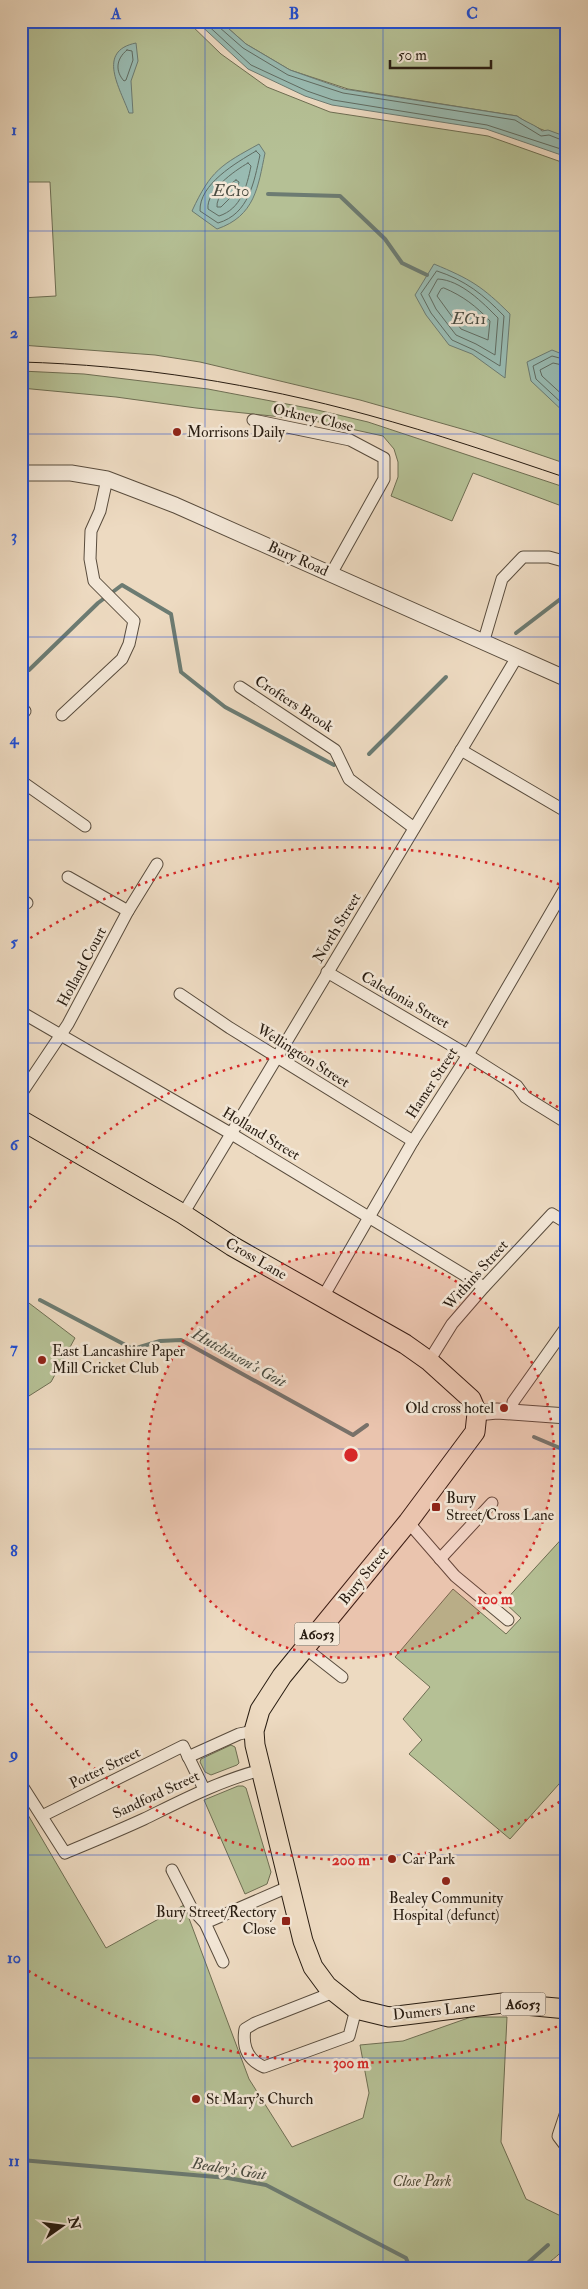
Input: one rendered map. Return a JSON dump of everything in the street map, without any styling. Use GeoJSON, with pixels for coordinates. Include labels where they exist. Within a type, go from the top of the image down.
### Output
{"type":"FeatureCollection","features":[{"type":"Feature","properties":{"kind":"main road","name":"Cross Lane"},"geometry":{"type":"LineString","coordinates":[[21,1120],[183,1214],[232,1246],[405,1344],[429,1360],[464,1391],[475,1406],[477,1413]]}},
{"type":"Feature","properties":{"kind":"main road","name":"Bury Street"},"geometry":{"type":"LineString","coordinates":[[288,1887],[255,1745],[254,1731],[260,1710],[282,1676],[408,1522],[467,1445],[475,1432],[477,1413]]}},
{"type":"Feature","properties":{"kind":"main road","name":"Dumers Lane"},"geometry":{"type":"LineString","coordinates":[[288,1887],[303,1941],[313,1967],[327,1986],[356,2009],[389,2017],[503,2003],[567,2009]]}},
{"type":"Feature","properties":{"kind":"street","name":"Orkney Close"},"geometry":{"type":"LineString","coordinates":[[253,420],[350,440],[384,458],[384,479],[331,574]]}},
{"type":"Feature","properties":{"kind":"street","name":"Bury Road"},"geometry":{"type":"LineString","coordinates":[[21,473],[71,472],[107,478],[175,505],[484,640],[567,679]]}},
{"type":"Feature","properties":{"kind":"street"},"geometry":{"type":"LineString","coordinates":[[62,715],[122,659],[129,644],[134,621],[94,582],[90,559],[92,531],[100,511],[107,478]]}},
{"type":"Feature","properties":{"kind":"street"},"geometry":{"type":"LineString","coordinates":[[484,640],[502,579],[523,557],[549,557],[567,562]]}},
{"type":"Feature","properties":{"kind":"street","name":"North Street"},"geometry":{"type":"LineString","coordinates":[[183,1214],[517,657]]}},
{"type":"Feature","properties":{"kind":"street","name":"Crofters Brook"},"geometry":{"type":"LineString","coordinates":[[240,687],[336,750],[349,779],[414,828]]}},
{"type":"Feature","properties":{"kind":"street"},"geometry":{"type":"LineString","coordinates":[[461,750],[567,812]]}},
{"type":"Feature","properties":{"kind":"street"},"geometry":{"type":"LineString","coordinates":[[21,780],[85,826]]}},
{"type":"Feature","properties":{"kind":"street","name":"Holland Court"},"geometry":{"type":"LineString","coordinates":[[21,1094],[68,1024],[128,911],[157,864]]}},
{"type":"Feature","properties":{"kind":"street"},"geometry":{"type":"LineString","coordinates":[[68,878],[128,911]]}},
{"type":"Feature","properties":{"kind":"street","name":"Hamer Street"},"geometry":{"type":"LineString","coordinates":[[323,1297],[413,1141],[468,1054],[567,885]]}},
{"type":"Feature","properties":{"kind":"street","name":"Caledonia Street"},"geometry":{"type":"LineString","coordinates":[[327,972],[468,1054],[517,1086],[525,1097],[567,1123]]}},
{"type":"Feature","properties":{"kind":"street","name":"Wellington Street"},"geometry":{"type":"LineString","coordinates":[[180,994],[413,1141]]}},
{"type":"Feature","properties":{"kind":"street","name":"Holland Street"},"geometry":{"type":"LineString","coordinates":[[21,1012],[230,1133],[484,1287]]}},
{"type":"Feature","properties":{"kind":"street","name":"Withins Street"},"geometry":{"type":"LineString","coordinates":[[429,1360],[452,1324],[552,1214],[567,1223]]}},
{"type":"Feature","properties":{"kind":"street"},"geometry":{"type":"LineString","coordinates":[[512,1412],[513,1402],[567,1326]]}},
{"type":"Feature","properties":{"kind":"street"},"geometry":{"type":"LineString","coordinates":[[477,1413],[497,1411],[567,1416]]}},
{"type":"Feature","properties":{"kind":"street"},"geometry":{"type":"LineString","coordinates":[[440,1559],[492,1503]]}},
{"type":"Feature","properties":{"kind":"street"},"geometry":{"type":"LineString","coordinates":[[408,1522],[455,1576],[508,1620]]}},
{"type":"Feature","properties":{"kind":"street"},"geometry":{"type":"LineString","coordinates":[[305,1648],[342,1677]]}},
{"type":"Feature","properties":{"kind":"street"},"geometry":{"type":"LineString","coordinates":[[204,1789],[188,1757],[239,1734],[254,1731]]}},
{"type":"Feature","properties":{"kind":"street","name":"Potter Street"},"geometry":{"type":"LineString","coordinates":[[42,1816],[183,1746],[188,1757]]}},
{"type":"Feature","properties":{"kind":"street","name":"Sandford Street"},"geometry":{"type":"LineString","coordinates":[[42,1816],[65,1853],[204,1789],[231,1778],[261,1770]]}},
{"type":"Feature","properties":{"kind":"street"},"geometry":{"type":"LineString","coordinates":[[21,1784],[42,1816]]}},
{"type":"Feature","properties":{"kind":"street"},"geometry":{"type":"LineString","coordinates":[[172,1870],[192,1909],[205,1923],[223,1962]]}},
{"type":"Feature","properties":{"kind":"street"},"geometry":{"type":"LineString","coordinates":[[205,1923],[288,1887]]}},
{"type":"Feature","properties":{"kind":"street"},"geometry":{"type":"LineString","coordinates":[[334,1992],[255,2023],[245,2030],[243,2039],[254,2062],[264,2067],[349,2036],[356,2009]]}},
{"type":"Feature","properties":{"kind":"street"},"geometry":{"type":"LineString","coordinates":[[567,2109],[558,2136],[567,2148]]}},
{"type":"Feature","properties":{"kind":"green space"},"geometry":{"type":"Polygon","coordinates":[[[21,21],[187,21],[221,54],[267,87],[330,112],[488,136],[567,164],[567,464],[476,433],[360,400],[200,362],[155,355],[21,345],[21,298],[56,296],[50,182],[21,182],[21,21]]]}},
{"type":"Feature","properties":{"kind":"green space"},"geometry":{"type":"Polygon","coordinates":[[[220,21],[567,21],[567,137],[541,129],[517,116],[348,89],[290,70],[246,44],[220,21]]]}},
{"type":"Feature","properties":{"kind":"green space"},"geometry":{"type":"Polygon","coordinates":[[[21,371],[84,374],[208,389],[313,409],[368,422],[567,488],[567,508],[473,473],[452,521],[391,496],[398,477],[398,462],[394,449],[383,436],[310,420],[196,408],[116,397],[21,388],[21,371]]]}},
{"type":"Feature","properties":{"kind":"green space","name":"East Lancashire Paper Mill Cricket Club"},"geometry":{"type":"Polygon","coordinates":[[[21,1297],[75,1338],[51,1382],[21,1401],[21,1297]]]}},
{"type":"Feature","properties":{"kind":"green space"},"geometry":{"type":"Polygon","coordinates":[[[567,1533],[567,1775],[510,1839],[409,1754],[422,1740],[403,1719],[430,1687],[395,1657],[453,1589],[506,1634],[521,1618],[504,1602],[567,1533]]]}},
{"type":"Feature","properties":{"kind":"green space"},"geometry":{"type":"Polygon","coordinates":[[[231,1745],[235,1747],[239,1763],[211,1775],[205,1772],[200,1762],[201,1759],[231,1745]]]}},
{"type":"Feature","properties":{"kind":"green space"},"geometry":{"type":"Polygon","coordinates":[[[238,1786],[246,1788],[271,1872],[267,1884],[245,1894],[204,1800],[238,1786]]]}},
{"type":"Feature","properties":{"kind":"green space","name":"Close Park"},"geometry":{"type":"Polygon","coordinates":[[[21,1803],[106,1948],[184,1905],[249,2079],[292,2147],[363,2118],[369,2093],[360,2045],[403,2041],[471,2017],[507,2017],[501,2142],[526,2199],[567,2219],[566,2243],[561,2252],[542,2268],[21,2268],[21,1803]]]}},
{"type":"Feature","properties":{"kind":"water"},"geometry":{"type":"Polygon","coordinates":[[[196,21],[220,21],[246,44],[290,70],[344,89],[517,116],[542,131],[548,130],[567,137],[567,157],[486,129],[332,105],[305,96],[248,69],[196,21]]]}},
{"type":"Feature","properties":{"kind":"water"},"geometry":{"type":"Polygon","coordinates":[[[136,43],[138,61],[131,81],[133,113],[129,113],[114,72],[114,62],[117,54],[124,47],[136,43]]]}},
{"type":"Feature","properties":{"kind":"water","name":"EC10"},"geometry":{"type":"Polygon","coordinates":[[[259,144],[265,153],[253,199],[240,216],[217,229],[192,211],[205,186],[218,170],[259,144]]]}},
{"type":"Feature","properties":{"kind":"water","name":"EC11"},"geometry":{"type":"Polygon","coordinates":[[[434,264],[475,284],[510,314],[505,378],[472,354],[449,345],[426,315],[415,295],[434,264]]]}},
{"type":"Feature","properties":{"kind":"water"},"geometry":{"type":"Polygon","coordinates":[[[552,350],[567,356],[567,415],[531,381],[527,362],[552,350]]]}},
{"type":"Feature","properties":{"kind":"waterway"},"geometry":{"type":"LineString","coordinates":[[268,194],[340,196],[385,239],[402,263],[427,275]]}},
{"type":"Feature","properties":{"kind":"waterway"},"geometry":{"type":"LineString","coordinates":[[29,670],[98,603],[122,585],[171,614],[181,672],[225,707],[334,765]]}},
{"type":"Feature","properties":{"kind":"waterway"},"geometry":{"type":"LineString","coordinates":[[516,633],[567,594]]}},
{"type":"Feature","properties":{"kind":"waterway"},"geometry":{"type":"LineString","coordinates":[[369,754],[446,677]]}},
{"type":"Feature","properties":{"kind":"waterway","name":"Hutchinson's Goit"},"geometry":{"type":"LineString","coordinates":[[40,1300],[133,1349],[160,1341],[181,1340],[353,1435],[367,1425]]}},
{"type":"Feature","properties":{"kind":"waterway","name":"Hutchinson's Goit"},"geometry":{"type":"LineString","coordinates":[[534,1437],[567,1451]]}},
{"type":"Feature","properties":{"kind":"waterway","name":"Bealey's Goit"},"geometry":{"type":"LineString","coordinates":[[21,2160],[228,2178],[266,2185],[406,2258],[410,2268]]}},
{"type":"Feature","properties":{"kind":"waterway","name":"Bealey's Goit"},"geometry":{"type":"LineString","coordinates":[[522,2268],[548,2245]]}},
{"type":"Feature","properties":{"kind":"tram line"},"geometry":{"type":"LineString","coordinates":[[21,362],[109,367],[152,372],[239,385],[283,394],[393,422],[567,478]]}},
{"type":"Feature","properties":{"kind":"place","name":"Morrisons Daily"},"geometry":{"type":"Point","coordinates":[177,432]}},
{"type":"Feature","properties":{"kind":"place","name":"East Lancashire Paper Mill Cricket Club"},"geometry":{"type":"Point","coordinates":[42,1360]}},
{"type":"Feature","properties":{"kind":"place","name":"Old cross hotel"},"geometry":{"type":"Point","coordinates":[504,1408]}},
{"type":"Feature","properties":{"kind":"place","name":"Bury Street/Cross Lane"},"geometry":{"type":"Point","coordinates":[436,1507]}},
{"type":"Feature","properties":{"kind":"place","name":"Car Park"},"geometry":{"type":"Point","coordinates":[392,1859]}},
{"type":"Feature","properties":{"kind":"place","name":"Bealey Community Hospital (defunct)"},"geometry":{"type":"Point","coordinates":[446,1881]}},
{"type":"Feature","properties":{"kind":"place","name":"Bury Street/Rectory Close"},"geometry":{"type":"Point","coordinates":[286,1921]}},
{"type":"Feature","properties":{"kind":"place","name":"St Mary's Church"},"geometry":{"type":"Point","coordinates":[196,2099]}}]}
